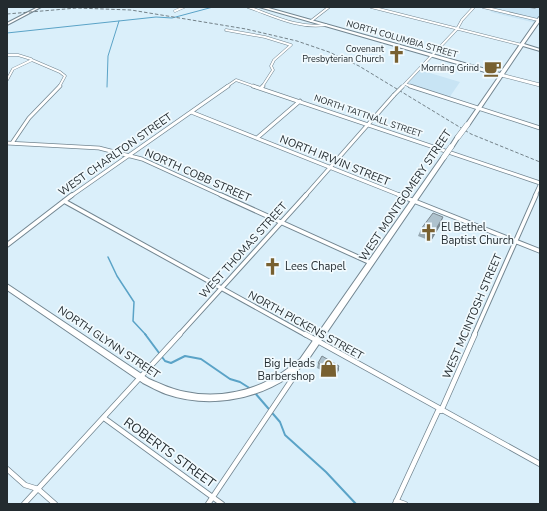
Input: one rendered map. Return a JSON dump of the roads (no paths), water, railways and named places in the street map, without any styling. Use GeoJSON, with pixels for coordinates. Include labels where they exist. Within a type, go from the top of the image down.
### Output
{"type":"FeatureCollection","features":[{"type":"Feature","properties":{"kind":"main road"},"geometry":{"type":"LineString","coordinates":[[7,24],[40,7]]}},
{"type":"Feature","properties":{"kind":"main road","name":"NORTH COLUMBIA STREET"},"geometry":{"type":"LineString","coordinates":[[261,7],[501,74]]}},
{"type":"Feature","properties":{"kind":"main road","name":"WEST MONTGOMERY STREET"},"geometry":{"type":"LineString","coordinates":[[295,369],[318,342],[539,19]]}},
{"type":"Feature","properties":{"kind":"main road"},"geometry":{"type":"LineString","coordinates":[[522,45],[540,50]]}},
{"type":"Feature","properties":{"kind":"main road","name":"NORTH GLYNN STREET"},"geometry":{"type":"LineString","coordinates":[[7,287],[140,377],[159,388],[178,395],[200,398],[221,398],[245,394],[278,381],[295,369]]}},
{"type":"Feature","properties":{"kind":"street"},"geometry":{"type":"LineString","coordinates":[[175,11],[184,7]]}},
{"type":"Feature","properties":{"kind":"street"},"geometry":{"type":"LineString","coordinates":[[248,7],[294,24],[313,27],[326,25]]}},
{"type":"Feature","properties":{"kind":"street"},"geometry":{"type":"LineString","coordinates":[[311,21],[329,7]]}},
{"type":"Feature","properties":{"kind":"street"},"geometry":{"type":"LineString","coordinates":[[371,7],[522,45]]}},
{"type":"Feature","properties":{"kind":"street","name":"WEST THOMAS STREET"},"geometry":{"type":"LineString","coordinates":[[24,504],[282,222],[404,85],[457,29],[462,20],[474,7]]}},
{"type":"Feature","properties":{"kind":"street"},"geometry":{"type":"LineString","coordinates":[[483,7],[539,19]]}},
{"type":"Feature","properties":{"kind":"street"},"geometry":{"type":"LineString","coordinates":[[226,30],[265,37],[291,45],[274,60],[271,66],[273,70],[272,73],[261,88]]}},
{"type":"Feature","properties":{"kind":"street"},"geometry":{"type":"LineString","coordinates":[[7,55],[18,55],[32,60],[60,72],[65,76],[64,80],[29,118],[12,143]]}},
{"type":"Feature","properties":{"kind":"street"},"geometry":{"type":"LineString","coordinates":[[7,80],[10,71],[18,65],[32,60]]}},
{"type":"Feature","properties":{"kind":"street","name":"NORTH COLUMBIA STREET"},"geometry":{"type":"LineString","coordinates":[[501,74],[540,85]]}},
{"type":"Feature","properties":{"kind":"street","name":"NORTH TATTNALL STREET"},"geometry":{"type":"LineString","coordinates":[[236,80],[369,124],[540,184]]}},
{"type":"Feature","properties":{"kind":"street","name":"WEST CHARLTON STREET"},"geometry":{"type":"LineString","coordinates":[[7,245],[128,154],[236,80]]}},
{"type":"Feature","properties":{"kind":"street"},"geometry":{"type":"LineString","coordinates":[[404,85],[540,128]]}},
{"type":"Feature","properties":{"kind":"street"},"geometry":{"type":"LineString","coordinates":[[257,138],[300,101]]}},
{"type":"Feature","properties":{"kind":"street","name":"NORTH IRWIN STREET"},"geometry":{"type":"LineString","coordinates":[[191,112],[540,251]]}},
{"type":"Feature","properties":{"kind":"street","name":"NORTH COBB STREET"},"geometry":{"type":"LineString","coordinates":[[7,143],[99,148],[128,154],[173,172],[372,263]]}},
{"type":"Feature","properties":{"kind":"street","name":"WEST MCINTOSH STREET"},"geometry":{"type":"LineString","coordinates":[[395,502],[440,410],[516,242],[540,184]]}},
{"type":"Feature","properties":{"kind":"street","name":"NORTH PICKENS STREET"},"geometry":{"type":"LineString","coordinates":[[64,202],[540,464]]}},
{"type":"Feature","properties":{"kind":"street","name":"WEST MONTGOMERY STREET"},"geometry":{"type":"LineString","coordinates":[[208,504],[293,378],[295,369]]}},
{"type":"Feature","properties":{"kind":"street","name":"ROBERTS STREET"},"geometry":{"type":"LineString","coordinates":[[104,418],[222,504]]}},
{"type":"Feature","properties":{"kind":"street"},"geometry":{"type":"LineString","coordinates":[[7,469],[25,484],[38,489],[56,504]]}},
{"type":"Feature","properties":{"kind":"street"},"geometry":{"type":"LineString","coordinates":[[395,502],[405,504]]}},
{"type":"Feature","properties":{"kind":"waterway"},"geometry":{"type":"LineString","coordinates":[[7,33],[156,17],[172,18],[213,7]]}},
{"type":"Feature","properties":{"kind":"waterway"},"geometry":{"type":"LineString","coordinates":[[107,87],[108,56],[119,21]]}},
{"type":"Feature","properties":{"kind":"waterway"},"geometry":{"type":"LineString","coordinates":[[108,257],[117,276],[134,302],[133,321],[146,335]]}},
{"type":"Feature","properties":{"kind":"waterway"},"geometry":{"type":"LineString","coordinates":[[145,334],[165,361],[171,363],[185,356],[201,359],[230,379],[240,382],[251,389]]}},
{"type":"Feature","properties":{"kind":"waterway"},"geometry":{"type":"LineString","coordinates":[[255,393],[280,422],[285,435],[326,472],[356,504]]}},
{"type":"Feature","properties":{"kind":"railway"},"geometry":{"type":"LineString","coordinates":[[7,14],[77,8],[131,10],[246,29],[297,41],[329,52],[359,66],[471,134],[540,162]]}},
{"type":"Feature","properties":{"kind":"place","name":"Covenant Presbyterian Church"},"geometry":{"type":"Point","coordinates":[397,54]}},
{"type":"Feature","properties":{"kind":"place","name":"Morning Grind"},"geometry":{"type":"Point","coordinates":[492,68]}},
{"type":"Feature","properties":{"kind":"place","name":"El Bethel Baptist Church"},"geometry":{"type":"Point","coordinates":[428,233]}},
{"type":"Feature","properties":{"kind":"place","name":"Lees Chapel"},"geometry":{"type":"Point","coordinates":[272,266]}},
{"type":"Feature","properties":{"kind":"place","name":"Big Heads Barbershop"},"geometry":{"type":"Point","coordinates":[328,369]}}]}
